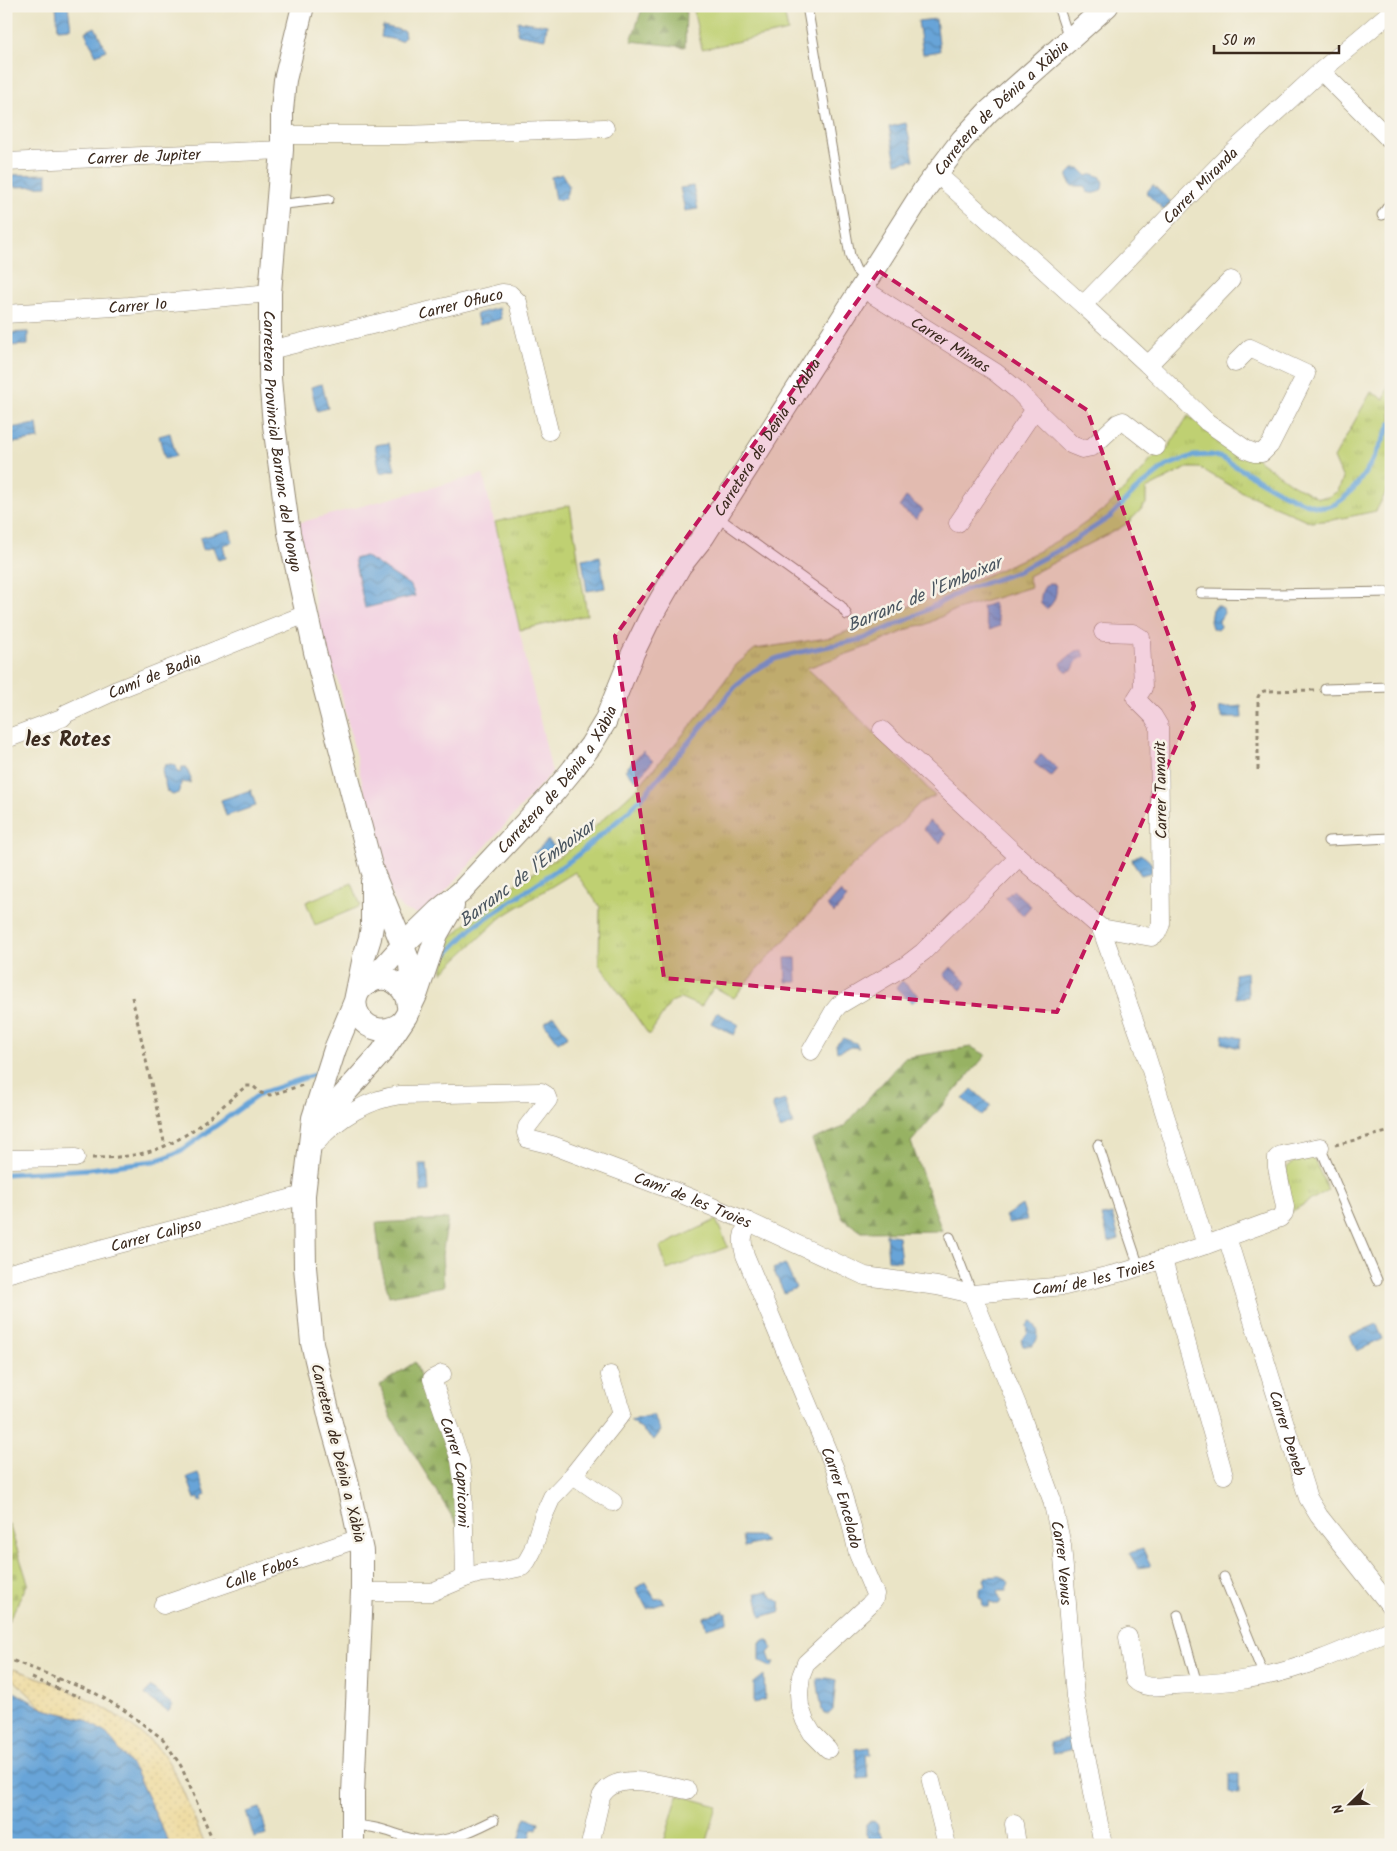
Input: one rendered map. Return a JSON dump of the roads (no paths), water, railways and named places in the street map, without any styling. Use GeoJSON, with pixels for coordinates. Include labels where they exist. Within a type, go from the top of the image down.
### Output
{"type":"FeatureCollection","features":[{"type":"Feature","properties":{"kind":"street","name":"Carretera Provincial Barranc del Monyo"},"geometry":{"type":"LineString","coordinates":[[303,6],[285,80],[270,293],[270,350],[274,426],[289,533],[306,614],[372,870],[403,945],[411,971],[408,1006]]}},
{"type":"Feature","properties":{"kind":"street","name":"Carretera de Dénia a Xàbia"},"geometry":{"type":"LineString","coordinates":[[369,983],[403,945],[461,892],[555,792],[591,744],[604,722],[633,652],[653,612],[680,566],[703,537],[936,174],[962,140],[988,112],[1107,6]]}},
{"type":"Feature","properties":{"kind":"street","name":"Carrer Miranda"},"geometry":{"type":"LineString","coordinates":[[1083,305],[1227,157],[1321,70],[1391,12]]}},
{"type":"Feature","properties":{"kind":"street"},"geometry":{"type":"LineString","coordinates":[[1321,70],[1391,141]]}},
{"type":"Feature","properties":{"kind":"street","name":"Carrer de Jupiter"},"geometry":{"type":"LineString","coordinates":[[6,162],[404,135],[605,128]]}},
{"type":"Feature","properties":{"kind":"street"},"geometry":{"type":"LineString","coordinates":[[936,174],[1083,305],[1206,422],[1247,450],[1255,454],[1262,453],[1270,446],[1306,374],[1250,348],[1235,363]]}},
{"type":"Feature","properties":{"kind":"street"},"geometry":{"type":"LineString","coordinates":[[1148,366],[1231,280]]}},
{"type":"Feature","properties":{"kind":"street","name":"Carrer Mimas"},"geometry":{"type":"LineString","coordinates":[[864,284],[1016,389],[1072,445],[1082,449],[1092,446],[1118,423],[1123,421],[1156,447]]}},
{"type":"Feature","properties":{"kind":"street","name":"Carrer Io"},"geometry":{"type":"LineString","coordinates":[[6,314],[139,305],[270,293]]}},
{"type":"Feature","properties":{"kind":"street","name":"Carrer Ofiuco"},"geometry":{"type":"LineString","coordinates":[[270,350],[502,293],[510,294],[518,302],[549,431]]}},
{"type":"Feature","properties":{"kind":"street"},"geometry":{"type":"LineString","coordinates":[[958,523],[1035,409]]}},
{"type":"Feature","properties":{"kind":"street","name":"Camí de Badia"},"geometry":{"type":"LineString","coordinates":[[6,739],[62,718],[67,713],[117,690],[306,614]]}},
{"type":"Feature","properties":{"kind":"street","name":"Carrer Tamarit"},"geometry":{"type":"LineString","coordinates":[[1101,928],[1151,937],[1158,933],[1161,924],[1159,726],[1153,716],[1136,699],[1143,688],[1141,638],[1133,633],[1103,632]]}},
{"type":"Feature","properties":{"kind":"street"},"geometry":{"type":"LineString","coordinates":[[882,730],[1019,857],[1101,928],[1144,1048],[1206,1245]]}},
{"type":"Feature","properties":{"kind":"street"},"geometry":{"type":"LineString","coordinates":[[811,1051],[839,1005],[905,966],[923,952],[1019,857]]}},
{"type":"Feature","properties":{"kind":"street","name":"Carretera Provincial Barranc del Monyo"},"geometry":{"type":"LineString","coordinates":[[355,1001],[372,926],[372,870]]}},
{"type":"Feature","properties":{"kind":"street","name":"Carretera de Dénia a Xàbia"},"geometry":{"type":"LineString","coordinates":[[308,1156],[321,1124],[330,1111],[382,1052],[408,1006],[437,934],[461,892]]}},
{"type":"Feature","properties":{"kind":"street"},"geometry":{"type":"LineString","coordinates":[[377,979],[389,980],[399,986],[408,1006],[394,1028],[378,1030],[370,1027],[358,1014],[355,1001],[358,994],[369,983],[377,979]]}},
{"type":"Feature","properties":{"kind":"street","name":"Carretera de Dénia a Xàbia"},"geometry":{"type":"LineString","coordinates":[[353,1835],[363,1565],[360,1538],[312,1343],[305,1267],[304,1195],[313,1118],[335,1049],[355,1001]]}},
{"type":"Feature","properties":{"kind":"street","name":"Camí de les Troies"},"geometry":{"type":"LineString","coordinates":[[308,1156],[316,1142],[331,1128],[364,1105],[385,1097],[400,1095],[541,1092],[546,1095],[548,1100],[527,1127],[528,1139],[552,1145],[669,1189],[749,1222],[865,1276],[937,1286],[972,1294],[1065,1286],[1127,1272],[1280,1218],[1284,1213],[1285,1207],[1277,1158],[1282,1155],[1320,1147]]}},
{"type":"Feature","properties":{"kind":"street"},"geometry":{"type":"LineString","coordinates":[[6,1159],[76,1158]]}},
{"type":"Feature","properties":{"kind":"street","name":"Carrer Calipso"},"geometry":{"type":"LineString","coordinates":[[6,1274],[304,1195]]}},
{"type":"Feature","properties":{"kind":"street","name":"Carrer Encelado"},"geometry":{"type":"LineString","coordinates":[[749,1222],[742,1234],[745,1256],[835,1469],[858,1554],[875,1594],[874,1599],[869,1605],[806,1663],[801,1676],[800,1707],[805,1721],[812,1733],[828,1749]]}},
{"type":"Feature","properties":{"kind":"street","name":"Carrer Deneb"},"geometry":{"type":"LineString","coordinates":[[1227,1237],[1308,1498],[1319,1516],[1391,1607]]}},
{"type":"Feature","properties":{"kind":"street","name":"Camí de les Troies"},"geometry":{"type":"LineString","coordinates":[[1163,1260],[1224,1475]]}},
{"type":"Feature","properties":{"kind":"street","name":"Carrer Venus"},"geometry":{"type":"LineString","coordinates":[[972,1294],[1020,1412],[1052,1500],[1062,1545],[1074,1697],[1104,1845]]}},
{"type":"Feature","properties":{"kind":"street","name":"Carrer Capricorni"},"geometry":{"type":"LineString","coordinates":[[442,1374],[432,1379],[460,1460],[463,1482],[465,1578]]}},
{"type":"Feature","properties":{"kind":"street"},"geometry":{"type":"LineString","coordinates":[[362,1592],[432,1592],[465,1578],[481,1573],[512,1570],[522,1567],[528,1562],[543,1517],[552,1497],[573,1475],[622,1413],[610,1375]]}},
{"type":"Feature","properties":{"kind":"street"},"geometry":{"type":"LineString","coordinates":[[573,1475],[613,1502]]}},
{"type":"Feature","properties":{"kind":"street","name":"Calle Fobos"},"geometry":{"type":"LineString","coordinates":[[163,1605],[360,1538]]}},
{"type":"Feature","properties":{"kind":"street"},"geometry":{"type":"LineString","coordinates":[[1128,1637],[1135,1680],[1139,1684],[1155,1686],[1197,1684],[1264,1676],[1292,1669],[1340,1652],[1391,1629]]}},
{"type":"Feature","properties":{"kind":"street"},"geometry":{"type":"LineString","coordinates":[[590,1845],[601,1797],[610,1786],[627,1781],[642,1781],[687,1790]]}},
{"type":"Feature","properties":{"kind":"street"},"geometry":{"type":"LineString","coordinates":[[931,1781],[947,1845]]}},
{"type":"Feature","properties":{"kind":"street"},"geometry":{"type":"LineString","coordinates":[[1014,1824],[1017,1845]]}},
{"type":"Feature","properties":{"kind":"lane"},"geometry":{"type":"LineString","coordinates":[[807,6],[850,256],[864,284]]}},
{"type":"Feature","properties":{"kind":"lane"},"geometry":{"type":"LineString","coordinates":[[1058,6],[1070,40]]}},
{"type":"Feature","properties":{"kind":"lane"},"geometry":{"type":"LineString","coordinates":[[277,205],[329,199]]}},
{"type":"Feature","properties":{"kind":"lane"},"geometry":{"type":"LineString","coordinates":[[1382,215],[1391,202]]}},
{"type":"Feature","properties":{"kind":"lane"},"geometry":{"type":"LineString","coordinates":[[716,515],[841,606],[847,615]]}},
{"type":"Feature","properties":{"kind":"lane"},"geometry":{"type":"LineString","coordinates":[[1201,593],[1391,592]]}},
{"type":"Feature","properties":{"kind":"lane"},"geometry":{"type":"LineString","coordinates":[[1325,689],[1391,687]]}},
{"type":"Feature","properties":{"kind":"lane"},"geometry":{"type":"LineString","coordinates":[[1328,841],[1391,838]]}},
{"type":"Feature","properties":{"kind":"lane"},"geometry":{"type":"LineString","coordinates":[[1098,1145],[1139,1267]]}},
{"type":"Feature","properties":{"kind":"lane"},"geometry":{"type":"LineString","coordinates":[[1320,1147],[1377,1280]]}},
{"type":"Feature","properties":{"kind":"lane"},"geometry":{"type":"LineString","coordinates":[[950,1237],[972,1294]]}},
{"type":"Feature","properties":{"kind":"lane"},"geometry":{"type":"LineString","coordinates":[[1224,1577],[1264,1676]]}},
{"type":"Feature","properties":{"kind":"lane"},"geometry":{"type":"LineString","coordinates":[[1178,1615],[1197,1684]]}},
{"type":"Feature","properties":{"kind":"lane"},"geometry":{"type":"LineString","coordinates":[[353,1835],[370,1826],[418,1841],[427,1841],[443,1839],[469,1831],[494,1820]]}},
{"type":"Feature","properties":{"kind":"water"},"geometry":{"type":"Polygon","coordinates":[[[56,6],[68,6],[71,28],[58,29],[56,6]]]}},
{"type":"Feature","properties":{"kind":"water"},"geometry":{"type":"Polygon","coordinates":[[[936,19],[940,51],[923,54],[918,21],[936,19]]]}},
{"type":"Feature","properties":{"kind":"water"},"geometry":{"type":"Polygon","coordinates":[[[518,21],[547,25],[545,39],[517,34],[518,21]]]}},
{"type":"Feature","properties":{"kind":"water"},"geometry":{"type":"Polygon","coordinates":[[[383,26],[404,31],[405,37],[401,41],[381,37],[383,26]]]}},
{"type":"Feature","properties":{"kind":"water"},"geometry":{"type":"Polygon","coordinates":[[[95,27],[106,50],[96,55],[85,32],[95,27]]]}},
{"type":"Feature","properties":{"kind":"water"},"geometry":{"type":"Polygon","coordinates":[[[906,123],[914,160],[896,163],[889,127],[906,123]]]}},
{"type":"Feature","properties":{"kind":"water"},"geometry":{"type":"Polygon","coordinates":[[[1073,169],[1080,169],[1087,176],[1093,174],[1101,177],[1102,189],[1097,193],[1091,193],[1087,192],[1084,186],[1072,186],[1068,180],[1068,174],[1073,169]]]}},
{"type":"Feature","properties":{"kind":"water"},"geometry":{"type":"Polygon","coordinates":[[[47,174],[47,186],[11,187],[11,175],[47,174]]]}},
{"type":"Feature","properties":{"kind":"water"},"geometry":{"type":"Polygon","coordinates":[[[562,174],[569,186],[565,199],[555,200],[551,177],[562,174]]]}},
{"type":"Feature","properties":{"kind":"water"},"geometry":{"type":"Polygon","coordinates":[[[1153,185],[1171,202],[1164,210],[1146,193],[1153,185]]]}},
{"type":"Feature","properties":{"kind":"water"},"geometry":{"type":"Polygon","coordinates":[[[693,186],[698,209],[685,211],[680,188],[693,186]]]}},
{"type":"Feature","properties":{"kind":"water"},"geometry":{"type":"Polygon","coordinates":[[[499,308],[501,319],[479,325],[476,314],[499,308]]]}},
{"type":"Feature","properties":{"kind":"water"},"geometry":{"type":"Polygon","coordinates":[[[28,332],[28,345],[6,346],[6,333],[28,332]]]}},
{"type":"Feature","properties":{"kind":"water"},"geometry":{"type":"Polygon","coordinates":[[[322,384],[328,408],[317,411],[311,387],[322,384]]]}},
{"type":"Feature","properties":{"kind":"water"},"geometry":{"type":"Polygon","coordinates":[[[37,424],[39,439],[13,443],[10,428],[37,424]]]}},
{"type":"Feature","properties":{"kind":"water"},"geometry":{"type":"Polygon","coordinates":[[[170,433],[176,456],[165,459],[159,436],[170,433]]]}},
{"type":"Feature","properties":{"kind":"water"},"geometry":{"type":"Polygon","coordinates":[[[389,443],[395,470],[380,473],[375,445],[389,443]]]}},
{"type":"Feature","properties":{"kind":"water"},"geometry":{"type":"Polygon","coordinates":[[[906,497],[923,510],[916,519],[899,507],[906,497]]]}},
{"type":"Feature","properties":{"kind":"water"},"geometry":{"type":"Polygon","coordinates":[[[230,530],[233,542],[223,545],[226,558],[218,560],[213,547],[203,550],[200,538],[230,530]]]}},
{"type":"Feature","properties":{"kind":"water"},"geometry":{"type":"Polygon","coordinates":[[[365,556],[411,586],[415,596],[365,608],[354,559],[365,556]]]}},
{"type":"Feature","properties":{"kind":"water"},"geometry":{"type":"Polygon","coordinates":[[[600,556],[605,588],[587,591],[582,559],[600,556]]]}},
{"type":"Feature","properties":{"kind":"water"},"geometry":{"type":"Polygon","coordinates":[[[1049,583],[1055,584],[1056,595],[1053,602],[1046,609],[1041,604],[1041,598],[1043,589],[1049,583]]]}},
{"type":"Feature","properties":{"kind":"water"},"geometry":{"type":"Polygon","coordinates":[[[993,603],[1000,626],[989,630],[982,607],[993,603]]]}},
{"type":"Feature","properties":{"kind":"water"},"geometry":{"type":"Polygon","coordinates":[[[1217,605],[1223,608],[1224,613],[1219,621],[1220,627],[1217,630],[1212,628],[1210,621],[1212,609],[1217,605]]]}},
{"type":"Feature","properties":{"kind":"water"},"geometry":{"type":"Polygon","coordinates":[[[1081,650],[1085,656],[1078,660],[1072,669],[1066,671],[1061,663],[1075,651],[1081,650]]]}},
{"type":"Feature","properties":{"kind":"water"},"geometry":{"type":"Polygon","coordinates":[[[1241,706],[1242,718],[1222,718],[1218,708],[1241,706]]]}},
{"type":"Feature","properties":{"kind":"water"},"geometry":{"type":"Polygon","coordinates":[[[643,751],[653,761],[636,780],[625,770],[643,751]]]}},
{"type":"Feature","properties":{"kind":"water"},"geometry":{"type":"Polygon","coordinates":[[[1041,754],[1058,769],[1051,777],[1034,763],[1041,754]]]}},
{"type":"Feature","properties":{"kind":"water"},"geometry":{"type":"Polygon","coordinates":[[[171,764],[176,766],[178,773],[181,772],[182,767],[186,767],[191,779],[190,783],[181,782],[180,792],[173,795],[167,792],[162,771],[165,765],[171,764]]]}},
{"type":"Feature","properties":{"kind":"water"},"geometry":{"type":"Polygon","coordinates":[[[251,790],[256,806],[226,816],[221,800],[251,790]]]}},
{"type":"Feature","properties":{"kind":"water"},"geometry":{"type":"Polygon","coordinates":[[[929,821],[946,834],[940,843],[923,829],[929,821]]]}},
{"type":"Feature","properties":{"kind":"water"},"geometry":{"type":"Polygon","coordinates":[[[548,840],[556,848],[540,863],[532,855],[548,840]]]}},
{"type":"Feature","properties":{"kind":"water"},"geometry":{"type":"Polygon","coordinates":[[[1140,854],[1151,863],[1152,872],[1141,875],[1133,863],[1132,859],[1140,854]]]}},
{"type":"Feature","properties":{"kind":"water"},"geometry":{"type":"Polygon","coordinates":[[[1013,890],[1031,906],[1023,915],[1005,898],[1013,890]]]}},
{"type":"Feature","properties":{"kind":"water"},"geometry":{"type":"Polygon","coordinates":[[[840,892],[847,898],[834,913],[827,906],[840,892]]]}},
{"type":"Feature","properties":{"kind":"water"},"geometry":{"type":"Polygon","coordinates":[[[785,958],[796,958],[797,982],[786,982],[785,958]]]}},
{"type":"Feature","properties":{"kind":"water"},"geometry":{"type":"Polygon","coordinates":[[[951,967],[967,982],[961,990],[944,975],[951,967]]]}},
{"type":"Feature","properties":{"kind":"water"},"geometry":{"type":"Polygon","coordinates":[[[1247,972],[1248,997],[1236,998],[1234,974],[1247,972]]]}},
{"type":"Feature","properties":{"kind":"water"},"geometry":{"type":"Polygon","coordinates":[[[902,981],[919,996],[912,1003],[896,988],[902,981]]]}},
{"type":"Feature","properties":{"kind":"water"},"geometry":{"type":"Polygon","coordinates":[[[717,1012],[739,1025],[734,1035],[711,1023],[717,1012]]]}},
{"type":"Feature","properties":{"kind":"water"},"geometry":{"type":"Polygon","coordinates":[[[554,1016],[568,1036],[558,1042],[544,1023],[554,1016]]]}},
{"type":"Feature","properties":{"kind":"water"},"geometry":{"type":"Polygon","coordinates":[[[1223,1034],[1241,1038],[1239,1048],[1222,1043],[1223,1034]]]}},
{"type":"Feature","properties":{"kind":"water"},"geometry":{"type":"Polygon","coordinates":[[[843,1038],[856,1043],[859,1048],[851,1047],[837,1052],[836,1045],[843,1038]]]}},
{"type":"Feature","properties":{"kind":"water"},"geometry":{"type":"Polygon","coordinates":[[[972,1089],[991,1106],[982,1116],[963,1099],[972,1089]]]}},
{"type":"Feature","properties":{"kind":"water"},"geometry":{"type":"Polygon","coordinates":[[[785,1100],[793,1124],[780,1129],[772,1104],[785,1100]]]}},
{"type":"Feature","properties":{"kind":"water"},"geometry":{"type":"Polygon","coordinates":[[[419,1164],[427,1164],[429,1191],[421,1192],[419,1164]]]}},
{"type":"Feature","properties":{"kind":"water"},"geometry":{"type":"Polygon","coordinates":[[[1022,1205],[1027,1220],[1008,1223],[1005,1216],[1022,1205]]]}},
{"type":"Feature","properties":{"kind":"water"},"geometry":{"type":"Polygon","coordinates":[[[1112,1214],[1119,1239],[1109,1242],[1102,1216],[1112,1214]]]}},
{"type":"Feature","properties":{"kind":"water"},"geometry":{"type":"Polygon","coordinates":[[[886,1234],[898,1236],[901,1261],[888,1260],[886,1234]]]}},
{"type":"Feature","properties":{"kind":"water"},"geometry":{"type":"Polygon","coordinates":[[[785,1264],[796,1288],[784,1293],[773,1269],[785,1264]]]}},
{"type":"Feature","properties":{"kind":"water"},"geometry":{"type":"Polygon","coordinates":[[[1031,1322],[1036,1327],[1038,1337],[1032,1346],[1023,1346],[1021,1340],[1028,1333],[1027,1325],[1031,1322]]]}},
{"type":"Feature","properties":{"kind":"water"},"geometry":{"type":"Polygon","coordinates":[[[1377,1324],[1383,1339],[1357,1351],[1350,1336],[1377,1324]]]}},
{"type":"Feature","properties":{"kind":"water"},"geometry":{"type":"Polygon","coordinates":[[[653,1415],[661,1431],[654,1440],[630,1420],[653,1415]]]}},
{"type":"Feature","properties":{"kind":"water"},"geometry":{"type":"Polygon","coordinates":[[[198,1473],[206,1495],[202,1497],[203,1501],[200,1502],[199,1498],[195,1499],[187,1477],[198,1473]]]}},
{"type":"Feature","properties":{"kind":"water"},"geometry":{"type":"Polygon","coordinates":[[[742,1536],[761,1536],[765,1542],[744,1547],[742,1536]]]}},
{"type":"Feature","properties":{"kind":"water"},"geometry":{"type":"Polygon","coordinates":[[[1143,1549],[1151,1566],[1138,1568],[1129,1553],[1143,1549]]]}},
{"type":"Feature","properties":{"kind":"water"},"geometry":{"type":"Polygon","coordinates":[[[1000,1576],[1009,1583],[1006,1591],[997,1592],[1001,1601],[999,1604],[993,1604],[990,1601],[989,1607],[983,1607],[982,1599],[979,1597],[979,1589],[986,1586],[984,1579],[986,1577],[1000,1576]]]}},
{"type":"Feature","properties":{"kind":"water"},"geometry":{"type":"Polygon","coordinates":[[[645,1582],[655,1599],[662,1598],[664,1603],[647,1609],[636,1588],[645,1582]]]}},
{"type":"Feature","properties":{"kind":"water"},"geometry":{"type":"Polygon","coordinates":[[[769,1591],[772,1597],[780,1602],[781,1611],[761,1617],[756,1593],[769,1591]]]}},
{"type":"Feature","properties":{"kind":"water"},"geometry":{"type":"Polygon","coordinates":[[[724,1611],[724,1614],[727,1613],[727,1622],[706,1628],[703,1617],[724,1611]]]}},
{"type":"Feature","properties":{"kind":"water"},"geometry":{"type":"Polygon","coordinates":[[[766,1640],[770,1642],[772,1648],[768,1653],[771,1662],[775,1662],[772,1667],[760,1661],[760,1643],[766,1640]]]}},
{"type":"Feature","properties":{"kind":"water"},"geometry":{"type":"Polygon","coordinates":[[[764,1675],[765,1699],[754,1704],[754,1683],[764,1675]]]}},
{"type":"Feature","properties":{"kind":"water"},"geometry":{"type":"Polygon","coordinates":[[[827,1678],[836,1680],[833,1710],[829,1714],[824,1714],[817,1679],[827,1678]]]}},
{"type":"Feature","properties":{"kind":"water"},"geometry":{"type":"Polygon","coordinates":[[[6,1687],[44,1709],[84,1719],[107,1734],[134,1769],[170,1845],[6,1845],[6,1687]]]}},
{"type":"Feature","properties":{"kind":"water"},"geometry":{"type":"Polygon","coordinates":[[[150,1687],[173,1705],[168,1712],[145,1695],[150,1687]]]}},
{"type":"Feature","properties":{"kind":"water"},"geometry":{"type":"Polygon","coordinates":[[[1071,1738],[1073,1749],[1053,1754],[1050,1743],[1071,1738]]]}},
{"type":"Feature","properties":{"kind":"water"},"geometry":{"type":"Polygon","coordinates":[[[870,1747],[871,1754],[866,1755],[868,1778],[858,1779],[855,1749],[870,1747]]]}},
{"type":"Feature","properties":{"kind":"water"},"geometry":{"type":"Polygon","coordinates":[[[1229,1774],[1239,1774],[1239,1794],[1229,1793],[1229,1774]]]}},
{"type":"Feature","properties":{"kind":"water"},"geometry":{"type":"Polygon","coordinates":[[[260,1808],[267,1835],[254,1838],[246,1812],[260,1808]]]}},
{"type":"Feature","properties":{"kind":"water"},"geometry":{"type":"Polygon","coordinates":[[[525,1818],[539,1822],[537,1829],[533,1828],[528,1845],[518,1845],[525,1818]]]}},
{"type":"Feature","properties":{"kind":"water"},"geometry":{"type":"Polygon","coordinates":[[[871,1821],[878,1825],[878,1830],[884,1839],[881,1844],[870,1842],[866,1835],[866,1824],[871,1821]]]}},
{"type":"Feature","properties":{"kind":"waterway","name":"Barranc de l'Emboixar"},"geometry":{"type":"LineString","coordinates":[[438,963],[473,927],[574,858],[622,817],[645,794],[735,687],[753,671],[775,659],[791,654],[863,639],[913,617],[964,590],[1015,573],[1064,547],[1110,517],[1135,491],[1166,466],[1193,456],[1211,455],[1222,458],[1274,488],[1303,502],[1326,507],[1337,503],[1347,496],[1365,472],[1391,423]]}},
{"type":"Feature","properties":{"kind":"waterway"},"geometry":{"type":"LineString","coordinates":[[6,1174],[89,1169],[154,1161],[167,1157],[184,1149],[261,1093],[319,1073]]}},
{"type":"Feature","properties":{"kind":"district","name":"les Rotes"},"geometry":{"type":"Point","coordinates":[68,739]}}]}
